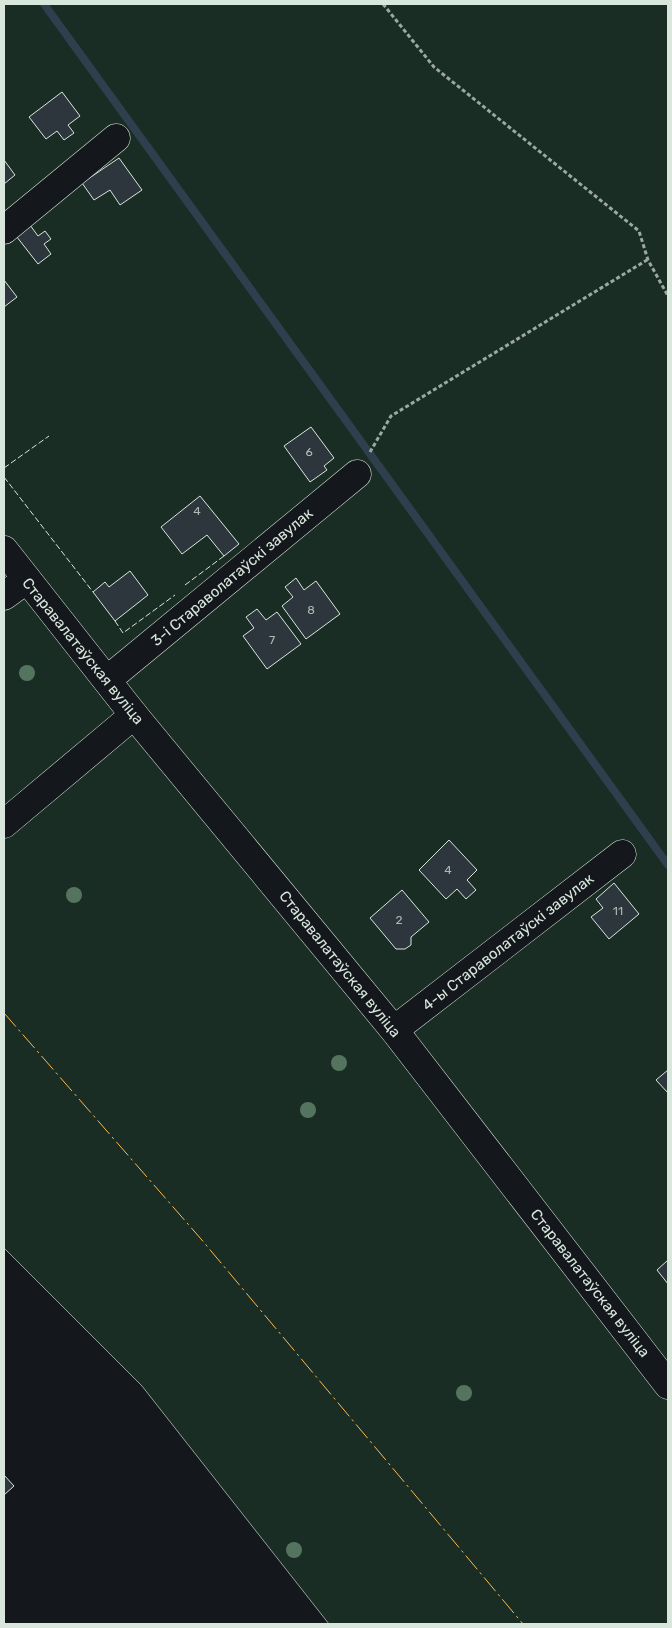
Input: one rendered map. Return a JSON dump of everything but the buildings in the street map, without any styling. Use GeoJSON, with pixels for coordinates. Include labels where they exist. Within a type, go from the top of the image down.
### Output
{"type":"FeatureCollection","features":[{"type":"Feature","properties":{"kind":"street"},"geometry":{"type":"LineString","coordinates":[[4,230],[116,138]]}},
{"type":"Feature","properties":{"kind":"street","name":"3-і Стараволатаўскі завулак"},"geometry":{"type":"LineString","coordinates":[[107,680],[357,474]]}},
{"type":"Feature","properties":{"kind":"street","name":"Старавалатаўская вуліца"},"geometry":{"type":"LineString","coordinates":[[4,550],[134,715],[394,1030],[668,1385]]}},
{"type":"Feature","properties":{"kind":"street"},"geometry":{"type":"LineString","coordinates":[[4,596],[26,580]]}},
{"type":"Feature","properties":{"kind":"street"},"geometry":{"type":"LineString","coordinates":[[4,824],[134,715]]}},
{"type":"Feature","properties":{"kind":"street","name":"4-ы Стараволатаўскі завулак"},"geometry":{"type":"LineString","coordinates":[[394,1030],[622,854]]}},
{"type":"Feature","properties":{"kind":"path"},"geometry":{"type":"LineString","coordinates":[[383,4],[434,67],[639,231],[648,260],[668,296]]}},
{"type":"Feature","properties":{"kind":"path"},"geometry":{"type":"LineString","coordinates":[[357,474],[391,416],[648,260]]}},
{"type":"Feature","properties":{"kind":"green space"},"geometry":{"type":"Polygon","coordinates":[[[4,4],[668,4],[668,1624],[329,1624],[142,1386],[4,1248],[4,4]]]}},
{"type":"Feature","properties":{"kind":"waterway"},"geometry":{"type":"LineString","coordinates":[[44,4],[668,865]]}},
{"type":"Feature","properties":{"kind":"fence"},"geometry":{"type":"LineString","coordinates":[[4,468],[49,436]]}},
{"type":"Feature","properties":{"kind":"fence"},"geometry":{"type":"LineString","coordinates":[[4,477],[93,592]]}},
{"type":"Feature","properties":{"kind":"fence"},"geometry":{"type":"LineString","coordinates":[[185,585],[224,556]]}},
{"type":"Feature","properties":{"kind":"fence"},"geometry":{"type":"LineString","coordinates":[[115,621],[123,633],[175,595]]}},
{"type":"Feature","properties":{"kind":"power"},"geometry":{"type":"LineString","coordinates":[[4,1013],[201,1239],[523,1624]]}}]}
